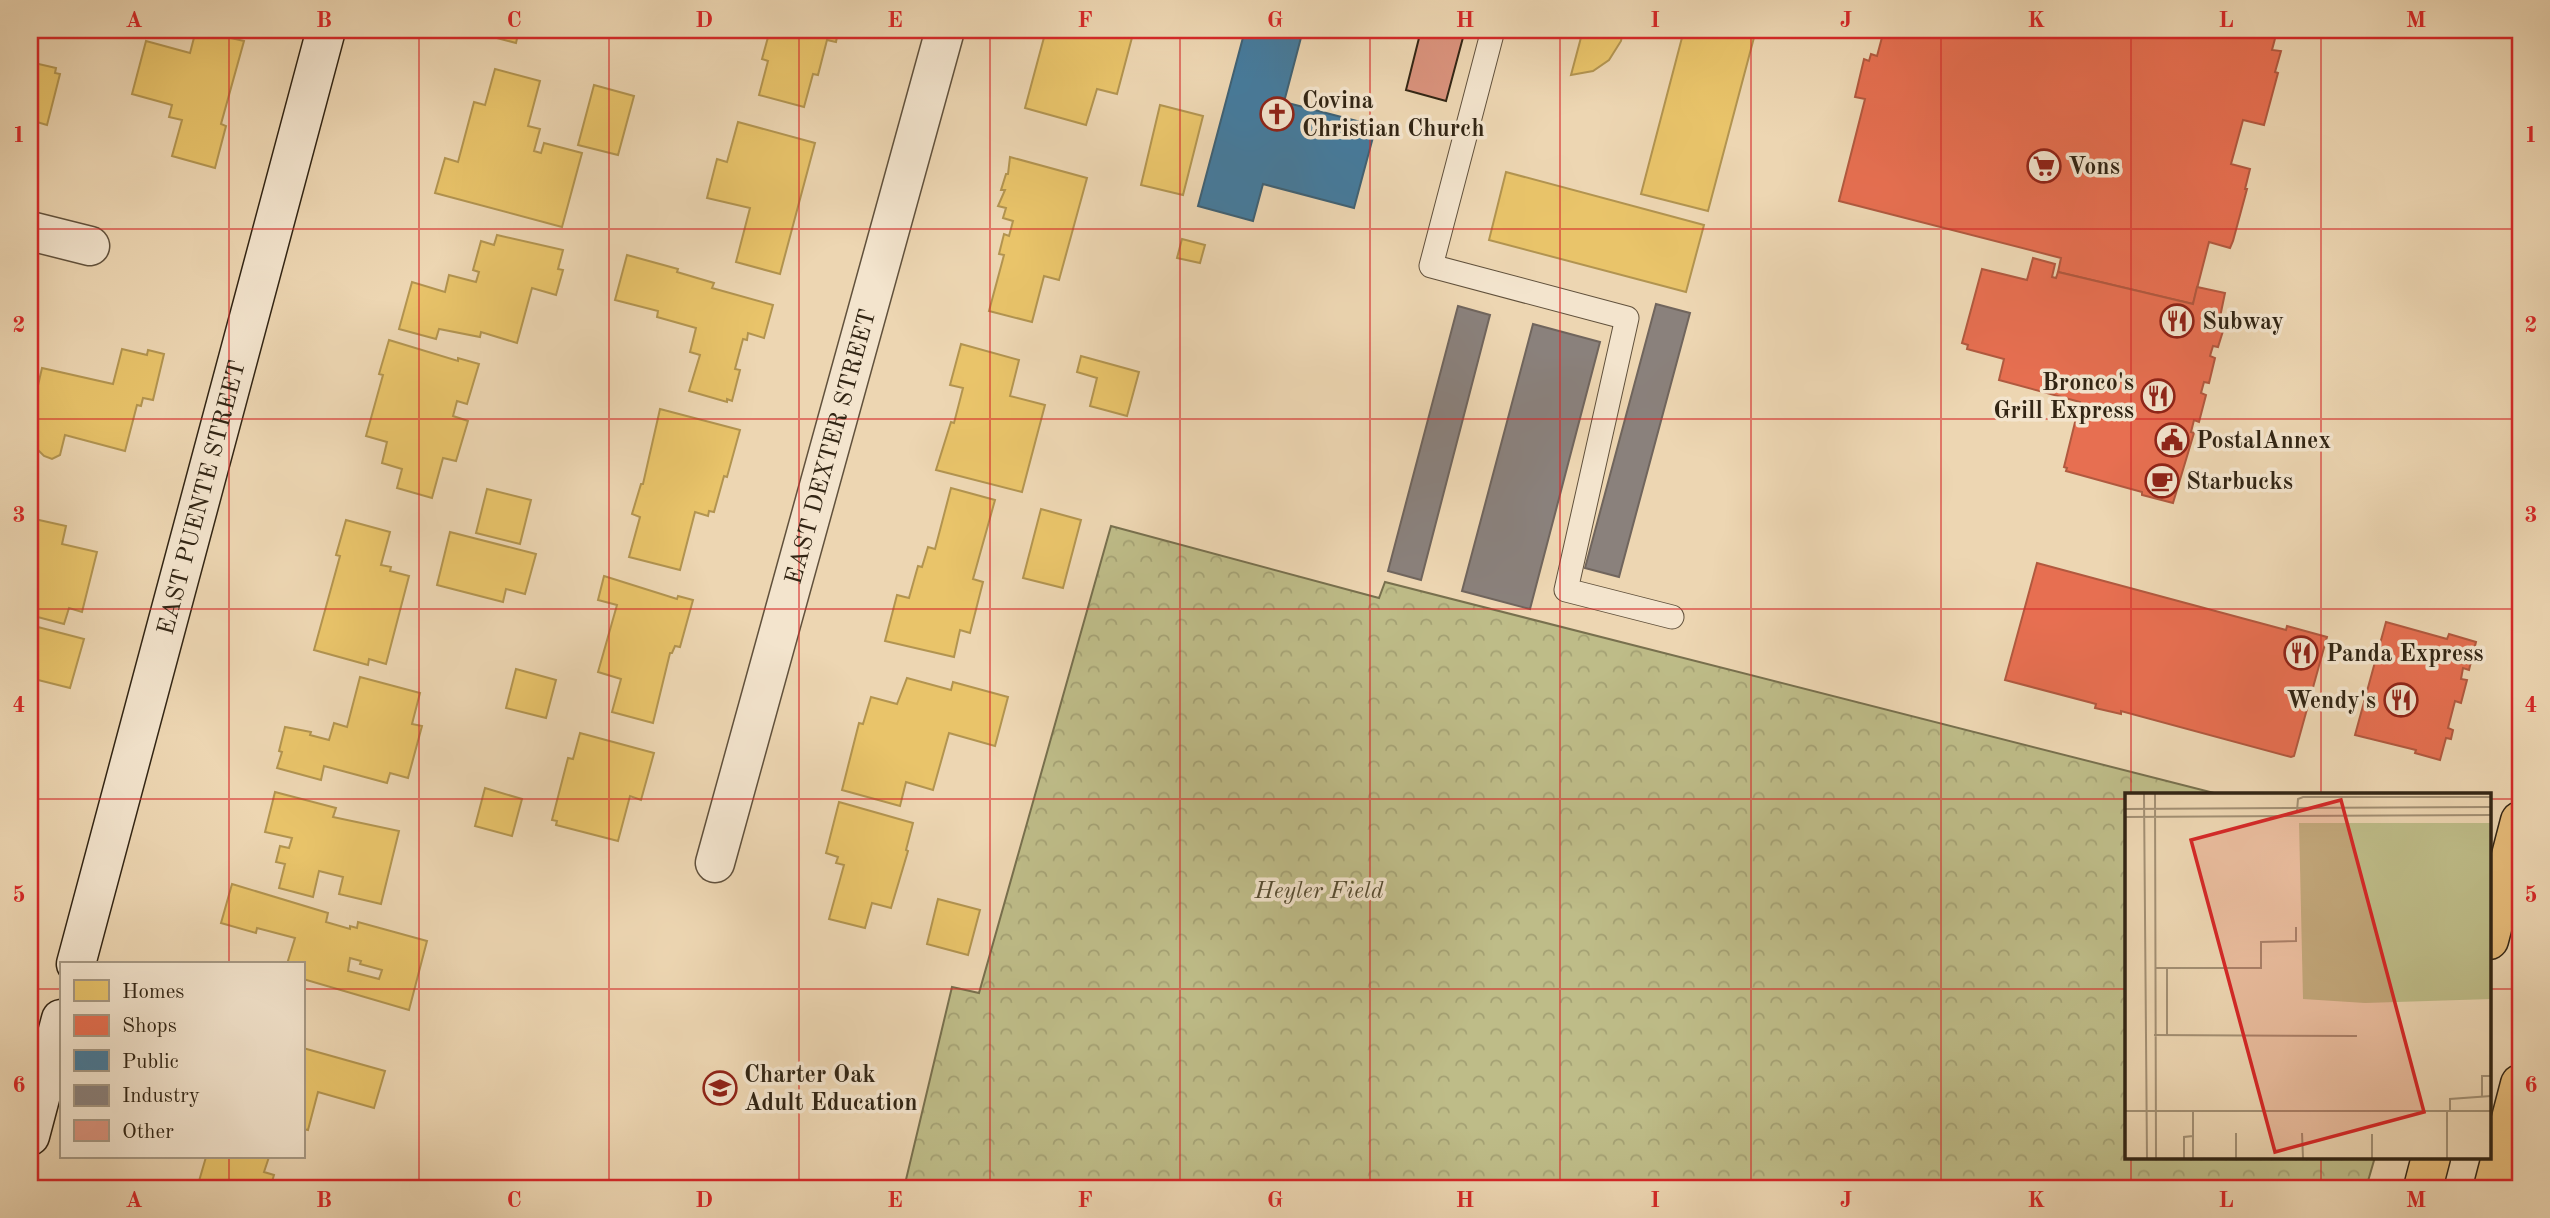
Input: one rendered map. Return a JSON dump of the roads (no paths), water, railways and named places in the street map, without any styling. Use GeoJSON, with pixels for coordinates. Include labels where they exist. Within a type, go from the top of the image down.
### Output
{"type":"FeatureCollection","features":[{"type":"Feature","properties":{"kind":"main road"},"geometry":{"type":"LineString","coordinates":[[2490,937],[2518,841]]}},
{"type":"Feature","properties":{"kind":"main road"},"geometry":{"type":"LineString","coordinates":[[2493,1188],[2520,1084]]}},
{"type":"Feature","properties":{"kind":"main road"},"geometry":{"type":"LineString","coordinates":[[2423,1188],[2431,1158]]}},
{"type":"Feature","properties":{"kind":"street","name":"EAST PUENTE STREET"},"geometry":{"type":"LineString","coordinates":[[77,962],[326,30]]}},
{"type":"Feature","properties":{"kind":"street","name":"EAST DEXTER STREET"},"geometry":{"type":"LineString","coordinates":[[715,863],[945,30]]}},
{"type":"Feature","properties":{"kind":"street"},"geometry":{"type":"LineString","coordinates":[[30,230],[90,246]]}},
{"type":"Feature","properties":{"kind":"street"},"geometry":{"type":"LineString","coordinates":[[30,1136],[60,1022]]}},
{"type":"Feature","properties":{"kind":"lane"},"geometry":{"type":"LineString","coordinates":[[1493,30],[1431,265],[1627,318],[1566,590],[1672,617]]}},
{"type":"Feature","properties":{"kind":"place","name":"Covina Christian Church"},"geometry":{"type":"Point","coordinates":[1277,114]}},
{"type":"Feature","properties":{"kind":"place","name":"Vons"},"geometry":{"type":"Point","coordinates":[2044,166]}},
{"type":"Feature","properties":{"kind":"place","name":"Subway"},"geometry":{"type":"Point","coordinates":[2177,321]}},
{"type":"Feature","properties":{"kind":"place","name":"Bronco's Grill Express"},"geometry":{"type":"Point","coordinates":[2158,396]}},
{"type":"Feature","properties":{"kind":"place","name":"PostalAnnex"},"geometry":{"type":"Point","coordinates":[2172,440]}},
{"type":"Feature","properties":{"kind":"place","name":"Starbucks"},"geometry":{"type":"Point","coordinates":[2162,481]}},
{"type":"Feature","properties":{"kind":"place","name":"Panda Express"},"geometry":{"type":"Point","coordinates":[2301,653]}},
{"type":"Feature","properties":{"kind":"place","name":"Wendy's"},"geometry":{"type":"Point","coordinates":[2401,700]}},
{"type":"Feature","properties":{"kind":"place","name":"Charter Oak Adult Education"},"geometry":{"type":"Point","coordinates":[720,1088]}},
{"type":"Feature","properties":{"kind":"park label","name":"Heyler Field"},"geometry":{"type":"Point","coordinates":[1319,890]}}]}
